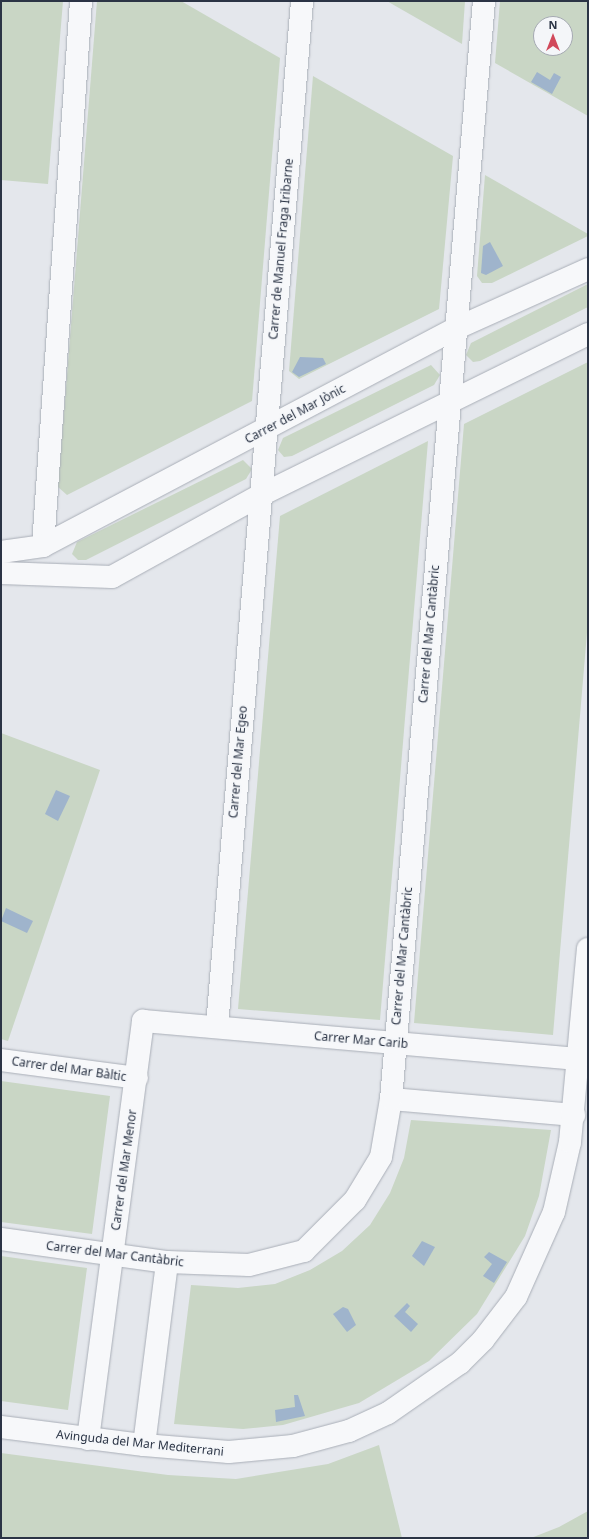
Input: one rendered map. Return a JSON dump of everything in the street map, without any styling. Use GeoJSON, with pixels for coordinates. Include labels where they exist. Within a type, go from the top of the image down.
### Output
{"type":"FeatureCollection","features":[{"type":"Feature","properties":{"kind":"street"},"geometry":{"type":"LineString","coordinates":[[43,546],[81,1]]}},
{"type":"Feature","properties":{"kind":"street","name":"Carrer de Manuel Fraga Iribarne"},"geometry":{"type":"LineString","coordinates":[[259,496],[302,1]]}},
{"type":"Feature","properties":{"kind":"street","name":"Carrer del Mar Cantàbric"},"geometry":{"type":"LineString","coordinates":[[1,1239],[167,1262],[249,1265],[304,1251],[355,1200],[381,1157],[391,1099],[448,401],[457,328],[484,1]]}},
{"type":"Feature","properties":{"kind":"street","name":"Carrer del Mar Jònic"},"geometry":{"type":"LineString","coordinates":[[1,552],[43,546],[264,431],[457,328],[588,269]]}},
{"type":"Feature","properties":{"kind":"street"},"geometry":{"type":"LineString","coordinates":[[1,573],[112,577],[259,496],[448,401],[588,334]]}},
{"type":"Feature","properties":{"kind":"street","name":"Carrer del Mar Egeo"},"geometry":{"type":"LineString","coordinates":[[217,1027],[259,496]]}},
{"type":"Feature","properties":{"kind":"street","name":"Avinguda del Mar Mediterrani"},"geometry":{"type":"LineString","coordinates":[[1,1427],[144,1445],[229,1452],[293,1446],[349,1431],[388,1413],[460,1362],[506,1312],[525,1280],[563,1183],[574,1115],[588,949]]}},
{"type":"Feature","properties":{"kind":"street","name":"Carrer Mar Carib"},"geometry":{"type":"LineString","coordinates":[[144,1021],[578,1059]]}},
{"type":"Feature","properties":{"kind":"street","name":"Carrer del Mar Menor"},"geometry":{"type":"LineString","coordinates":[[88,1438],[144,1021]]}},
{"type":"Feature","properties":{"kind":"street","name":"Carrer del Mar Bàltic"},"geometry":{"type":"LineString","coordinates":[[1,1060],[137,1078]]}},
{"type":"Feature","properties":{"kind":"street"},"geometry":{"type":"LineString","coordinates":[[391,1099],[574,1115]]}},
{"type":"Feature","properties":{"kind":"street"},"geometry":{"type":"LineString","coordinates":[[144,1445],[167,1262]]}},
{"type":"Feature","properties":{"kind":"green space"},"geometry":{"type":"Polygon","coordinates":[[[1,1],[63,1],[48,184],[1,180],[1,1]]]}},
{"type":"Feature","properties":{"kind":"green space"},"geometry":{"type":"Polygon","coordinates":[[[97,1],[181,1],[280,58],[252,401],[67,495],[58,487],[97,1]]]}},
{"type":"Feature","properties":{"kind":"green space"},"geometry":{"type":"Polygon","coordinates":[[[387,1],[465,1],[462,44],[392,4],[387,1]]]}},
{"type":"Feature","properties":{"kind":"green space"},"geometry":{"type":"Polygon","coordinates":[[[500,1],[588,1],[588,116],[495,63],[500,1]]]}},
{"type":"Feature","properties":{"kind":"green space"},"geometry":{"type":"Polygon","coordinates":[[[313,76],[453,156],[439,309],[299,379],[289,371],[313,76]]]}},
{"type":"Feature","properties":{"kind":"green space"},"geometry":{"type":"Polygon","coordinates":[[[485,175],[588,234],[588,236],[492,283],[482,283],[477,276],[485,175]]]}},
{"type":"Feature","properties":{"kind":"green space"},"geometry":{"type":"Polygon","coordinates":[[[588,284],[588,307],[480,361],[473,362],[466,355],[471,343],[588,284]]]}},
{"type":"Feature","properties":{"kind":"green space"},"geometry":{"type":"Polygon","coordinates":[[[588,362],[588,621],[553,1035],[414,1023],[464,424],[588,362]]]}},
{"type":"Feature","properties":{"kind":"green space"},"geometry":{"type":"Polygon","coordinates":[[[431,365],[440,375],[434,385],[292,456],[284,457],[278,450],[283,438],[431,365]]]}},
{"type":"Feature","properties":{"kind":"green space"},"geometry":{"type":"Polygon","coordinates":[[[428,441],[380,1020],[238,1009],[280,516],[428,441]]]}},
{"type":"Feature","properties":{"kind":"green space"},"geometry":{"type":"Polygon","coordinates":[[[243,460],[252,469],[246,479],[86,560],[78,560],[72,554],[77,542],[243,460]]]}},
{"type":"Feature","properties":{"kind":"green space"},"geometry":{"type":"Polygon","coordinates":[[[1,733],[100,770],[8,1041],[1,1039],[1,733]]]}},
{"type":"Feature","properties":{"kind":"green space"},"geometry":{"type":"Polygon","coordinates":[[[1,1081],[110,1096],[92,1234],[1,1222],[1,1081]]]}},
{"type":"Feature","properties":{"kind":"green space"},"geometry":{"type":"Polygon","coordinates":[[[411,1120],[551,1130],[539,1196],[525,1236],[477,1314],[429,1361],[359,1403],[283,1425],[243,1429],[174,1424],[191,1285],[238,1288],[275,1284],[310,1270],[342,1251],[370,1225],[390,1193],[404,1158],[411,1120]]]}},
{"type":"Feature","properties":{"kind":"green space"},"geometry":{"type":"Polygon","coordinates":[[[1,1256],[87,1268],[68,1410],[1,1401],[1,1256]]]}},
{"type":"Feature","properties":{"kind":"green space"},"geometry":{"type":"Polygon","coordinates":[[[379,1445],[402,1538],[1,1538],[1,1453],[168,1475],[236,1479],[328,1464],[379,1445]]]}},
{"type":"Feature","properties":{"kind":"green space"},"geometry":{"type":"Polygon","coordinates":[[[588,1511],[588,1538],[531,1538],[559,1527],[588,1511]]]}},
{"type":"Feature","properties":{"kind":"water"},"geometry":{"type":"Polygon","coordinates":[[[537,72],[550,80],[554,73],[561,77],[552,94],[531,82],[537,72]]]}},
{"type":"Feature","properties":{"kind":"water"},"geometry":{"type":"Polygon","coordinates":[[[490,242],[503,266],[486,275],[481,273],[483,246],[490,242]]]}},
{"type":"Feature","properties":{"kind":"water"},"geometry":{"type":"Polygon","coordinates":[[[300,357],[323,358],[326,364],[299,377],[292,372],[300,357]]]}},
{"type":"Feature","properties":{"kind":"water"},"geometry":{"type":"Polygon","coordinates":[[[56,790],[70,796],[58,821],[45,814],[56,790]]]}},
{"type":"Feature","properties":{"kind":"water"},"geometry":{"type":"Polygon","coordinates":[[[6,908],[33,921],[27,933],[1,921],[6,908]]]}},
{"type":"Feature","properties":{"kind":"water"},"geometry":{"type":"Polygon","coordinates":[[[422,1241],[435,1247],[424,1266],[412,1256],[422,1241]]]}},
{"type":"Feature","properties":{"kind":"water"},"geometry":{"type":"Polygon","coordinates":[[[489,1252],[507,1262],[494,1283],[483,1276],[492,1264],[484,1257],[489,1252]]]}},
{"type":"Feature","properties":{"kind":"water"},"geometry":{"type":"Polygon","coordinates":[[[407,1303],[410,1306],[405,1312],[418,1324],[411,1332],[394,1316],[407,1303]]]}},
{"type":"Feature","properties":{"kind":"water"},"geometry":{"type":"Polygon","coordinates":[[[343,1307],[348,1309],[356,1325],[347,1332],[333,1314],[343,1307]]]}},
{"type":"Feature","properties":{"kind":"water"},"geometry":{"type":"Polygon","coordinates":[[[294,1395],[298,1395],[305,1416],[276,1422],[275,1410],[295,1407],[294,1395]]]}}]}
